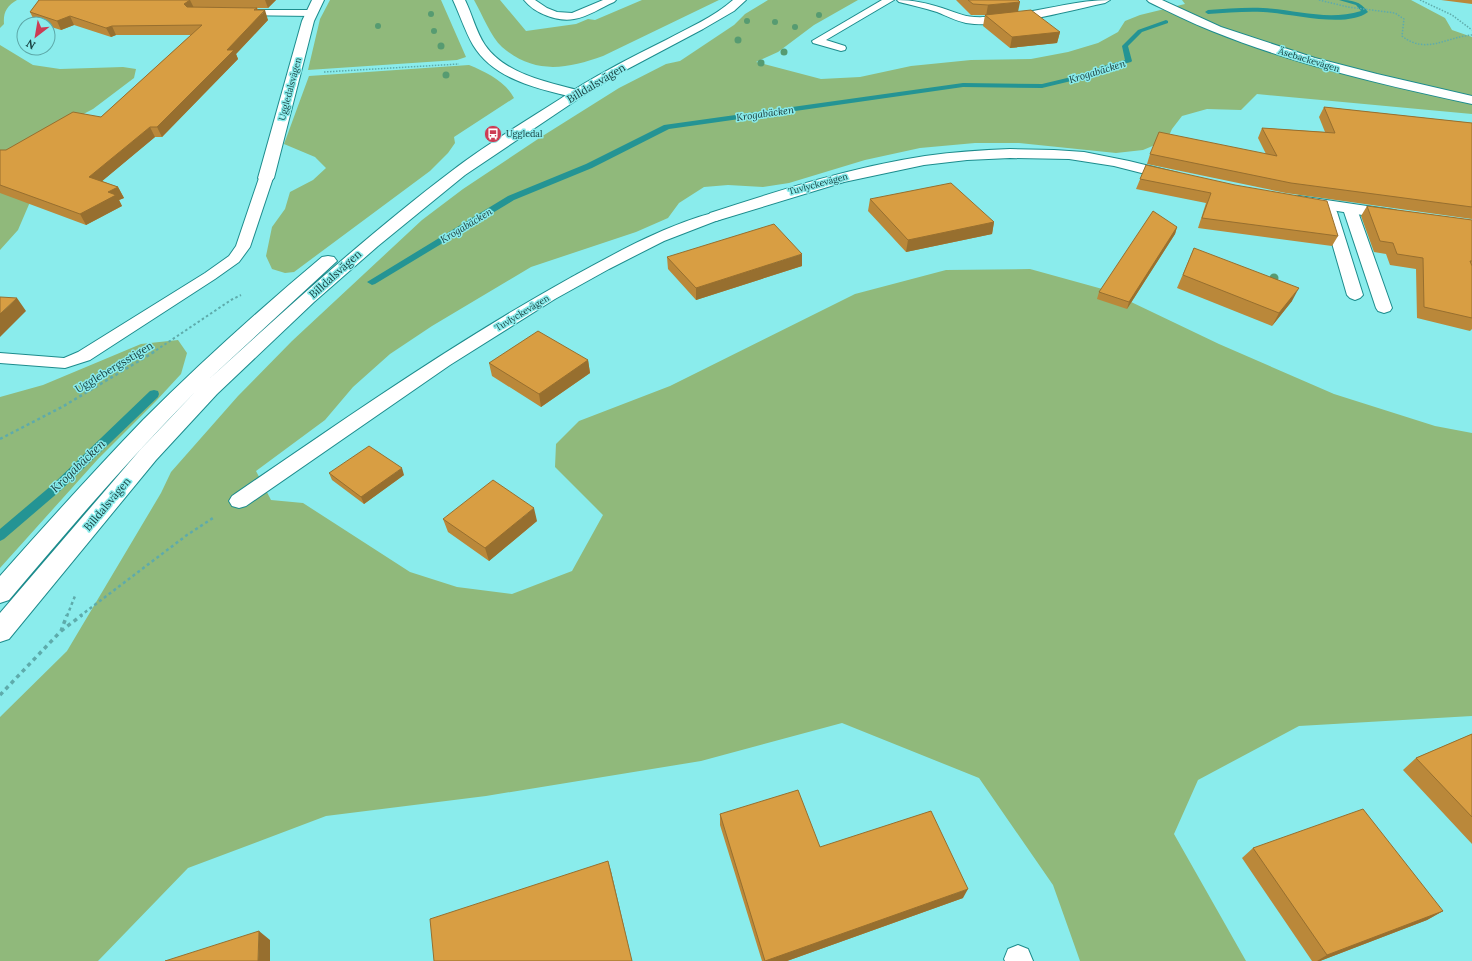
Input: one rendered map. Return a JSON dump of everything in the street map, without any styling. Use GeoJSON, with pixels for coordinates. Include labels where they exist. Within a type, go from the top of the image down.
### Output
{"type":"FeatureCollection","features":[{"type":"Feature","properties":{"kind":"street","name":"Uggledalsvägen"},"geometry":{"type":"LineString","coordinates":[[266,178],[312,13],[318,0]]}},
{"type":"Feature","properties":{"kind":"street"},"geometry":{"type":"LineString","coordinates":[[459,0],[480,48],[492,60],[510,72],[568,91]]}},
{"type":"Feature","properties":{"kind":"street","name":"Billdalsvägen"},"geometry":{"type":"LineString","coordinates":[[0,593],[132,445],[192,384],[288,294],[445,167],[568,91],[616,70],[699,27],[730,9],[740,0]]}},
{"type":"Feature","properties":{"kind":"street","name":"Äsebackevägen"},"geometry":{"type":"LineString","coordinates":[[1153,0],[1216,28],[1293,55],[1378,79],[1472,100]]}},
{"type":"Feature","properties":{"kind":"street","name":"Billdalsvägen"},"geometry":{"type":"LineString","coordinates":[[0,631],[148,455],[210,389],[372,242],[460,172],[568,91]]}},
{"type":"Feature","properties":{"kind":"street","name":"Tuvlyckevägen"},"geometry":{"type":"LineString","coordinates":[[716,216],[826,182],[890,166],[955,156],[1022,153],[1055,154],[1130,166],[1188,179]]}},
{"type":"Feature","properties":{"kind":"street"},"geometry":{"type":"LineString","coordinates":[[1282,199],[1406,217]]}},
{"type":"Feature","properties":{"kind":"lane"},"geometry":{"type":"LineString","coordinates":[[529,0],[532,4],[548,12],[567,17],[574,16],[611,0]]}},
{"type":"Feature","properties":{"kind":"lane"},"geometry":{"type":"LineString","coordinates":[[841,48],[817,41],[889,0]]}},
{"type":"Feature","properties":{"kind":"lane"},"geometry":{"type":"LineString","coordinates":[[902,0],[930,7],[954,17],[968,20],[988,20],[1032,15],[1105,0]]}},
{"type":"Feature","properties":{"kind":"lane"},"geometry":{"type":"LineString","coordinates":[[233,13],[312,13]]}},
{"type":"Feature","properties":{"kind":"lane"},"geometry":{"type":"LineString","coordinates":[[0,358],[65,364],[84,356],[210,276],[234,259],[243,247],[266,178]]}},
{"type":"Feature","properties":{"kind":"lane"},"geometry":{"type":"LineString","coordinates":[[1329,206],[1355,295]]}},
{"type":"Feature","properties":{"kind":"lane"},"geometry":{"type":"LineString","coordinates":[[1350,209],[1384,308]]}},
{"type":"Feature","properties":{"kind":"lane","name":"Tuvlyckevägen"},"geometry":{"type":"LineString","coordinates":[[239,501],[434,366],[557,292],[660,237],[716,216]]}},
{"type":"Feature","properties":{"kind":"path"},"geometry":{"type":"LineString","coordinates":[[1320,0],[1348,7],[1395,13],[1402,16],[1404,19],[1402,36],[1412,43],[1430,46],[1454,38],[1472,35]]}},
{"type":"Feature","properties":{"kind":"path"},"geometry":{"type":"LineString","coordinates":[[1420,0],[1452,14],[1472,30]]}},
{"type":"Feature","properties":{"kind":"path","name":"Ugglebergsstigen"},"geometry":{"type":"LineString","coordinates":[[0,440],[62,408],[141,361],[231,300]]}},
{"type":"Feature","properties":{"kind":"path"},"geometry":{"type":"LineString","coordinates":[[0,695],[61,631],[187,535],[239,501]]}},
{"type":"Feature","properties":{"kind":"path"},"geometry":{"type":"LineString","coordinates":[[61,631],[77,590]]}},
{"type":"Feature","properties":{"kind":"green space"},"geometry":{"type":"Polygon","coordinates":[[[0,0],[17,0],[6,10],[4,24],[0,28],[0,0]]]}},
{"type":"Feature","properties":{"kind":"green space"},"geometry":{"type":"Polygon","coordinates":[[[330,0],[441,0],[466,57],[457,60],[308,70],[320,19],[330,0]]]}},
{"type":"Feature","properties":{"kind":"green space"},"geometry":{"type":"Polygon","coordinates":[[[474,0],[500,0],[526,31],[576,24],[588,19],[595,20],[642,0],[719,0],[603,56],[577,64],[551,67],[539,66],[526,62],[514,56],[502,47],[490,31],[474,0]]]}},
{"type":"Feature","properties":{"kind":"green space"},"geometry":{"type":"Polygon","coordinates":[[[768,0],[858,0],[814,25],[778,52],[756,62],[821,79],[860,77],[911,66],[971,60],[1031,59],[1068,52],[1098,43],[1118,32],[1125,21],[1140,15],[1185,4],[1182,0],[1411,0],[1445,18],[1452,30],[1472,37],[1472,114],[1257,94],[1241,110],[1207,109],[1182,116],[1172,129],[1167,140],[1143,150],[1116,153],[1019,143],[975,143],[920,148],[865,160],[789,183],[763,187],[728,185],[704,187],[679,203],[668,218],[636,232],[531,267],[432,326],[390,354],[353,387],[325,420],[256,471],[271,500],[303,503],[410,572],[457,587],[512,594],[572,571],[603,515],[555,467],[556,444],[579,421],[670,386],[855,294],[946,270],[1030,269],[1106,290],[1219,344],[1334,394],[1435,426],[1472,433],[1472,716],[1299,726],[1198,780],[1174,834],[1246,961],[1080,961],[1053,885],[979,778],[842,723],[701,761],[486,796],[326,816],[188,868],[98,961],[0,961],[0,717],[67,651],[161,493],[171,472],[238,396],[292,341],[422,220],[463,189],[541,137],[619,88],[666,64],[680,61],[734,25],[745,14],[768,0]]]}},
{"type":"Feature","properties":{"kind":"green space"},"geometry":{"type":"Polygon","coordinates":[[[0,45],[33,65],[60,69],[123,67],[136,69],[134,78],[93,109],[70,121],[30,202],[18,230],[0,250],[0,45]]]}},
{"type":"Feature","properties":{"kind":"green space"},"geometry":{"type":"Polygon","coordinates":[[[469,65],[488,74],[500,82],[506,87],[514,98],[454,137],[455,143],[448,153],[430,171],[294,272],[285,273],[272,269],[266,256],[272,227],[285,209],[290,192],[313,180],[326,168],[315,157],[284,144],[309,76],[469,65]]]}},
{"type":"Feature","properties":{"kind":"green space"},"geometry":{"type":"Polygon","coordinates":[[[178,340],[187,353],[181,374],[98,459],[0,568],[0,397],[43,385],[141,344],[178,340]]]}},
{"type":"Feature","properties":{"kind":"building"},"geometry":{"type":"Polygon","coordinates":[[[39,0],[190,0],[184,4],[187,7],[257,8],[254,10],[265,10],[227,50],[234,50],[157,127],[150,127],[89,177],[118,187],[108,192],[116,195],[80,214],[0,185],[0,150],[6,150],[73,112],[101,117],[202,25],[112,26],[106,28],[70,16],[57,21],[56,16],[42,16],[30,12],[39,0]]]}},
{"type":"Feature","properties":{"kind":"building"},"geometry":{"type":"Polygon","coordinates":[[[968,0],[1018,0],[1020,2],[988,5],[973,4],[968,0]]]}},
{"type":"Feature","properties":{"kind":"building"},"geometry":{"type":"Polygon","coordinates":[[[1031,10],[1060,32],[1012,37],[985,15],[1031,10]]]}},
{"type":"Feature","properties":{"kind":"building"},"geometry":{"type":"Polygon","coordinates":[[[1324,107],[1472,123],[1472,207],[1291,183],[1150,154],[1159,132],[1277,156],[1262,128],[1335,133],[1324,107]]]}},
{"type":"Feature","properties":{"kind":"building"},"geometry":{"type":"Polygon","coordinates":[[[1146,165],[1235,185],[1327,201],[1338,236],[1202,218],[1211,193],[1140,179],[1146,165]]]}},
{"type":"Feature","properties":{"kind":"building"},"geometry":{"type":"Polygon","coordinates":[[[951,183],[994,222],[908,240],[870,199],[951,183]]]}},
{"type":"Feature","properties":{"kind":"building"},"geometry":{"type":"Polygon","coordinates":[[[1367,206],[1472,220],[1472,261],[1470,261],[1472,266],[1472,318],[1424,307],[1423,258],[1397,254],[1393,243],[1380,241],[1367,206]]]}},
{"type":"Feature","properties":{"kind":"building"},"geometry":{"type":"Polygon","coordinates":[[[1153,211],[1177,227],[1129,302],[1099,292],[1153,211]]]}},
{"type":"Feature","properties":{"kind":"building"},"geometry":{"type":"Polygon","coordinates":[[[774,224],[802,254],[696,288],[667,257],[774,224]]]}},
{"type":"Feature","properties":{"kind":"building"},"geometry":{"type":"Polygon","coordinates":[[[1194,248],[1299,288],[1279,313],[1183,275],[1194,248]]]}},
{"type":"Feature","properties":{"kind":"building"},"geometry":{"type":"Polygon","coordinates":[[[0,297],[17,298],[0,314],[0,297]]]}},
{"type":"Feature","properties":{"kind":"building"},"geometry":{"type":"Polygon","coordinates":[[[538,331],[588,360],[539,394],[489,363],[538,331]]]}},
{"type":"Feature","properties":{"kind":"building"},"geometry":{"type":"Polygon","coordinates":[[[369,446],[402,468],[361,497],[329,473],[369,446]]]}},
{"type":"Feature","properties":{"kind":"building"},"geometry":{"type":"Polygon","coordinates":[[[493,480],[534,508],[485,548],[443,519],[493,480]]]}},
{"type":"Feature","properties":{"kind":"building"},"geometry":{"type":"Polygon","coordinates":[[[1472,734],[1472,817],[1416,758],[1472,734]]]}},
{"type":"Feature","properties":{"kind":"building"},"geometry":{"type":"Polygon","coordinates":[[[798,790],[820,847],[931,811],[968,889],[765,961],[720,814],[798,790]]]}},
{"type":"Feature","properties":{"kind":"building"},"geometry":{"type":"Polygon","coordinates":[[[1363,809],[1443,911],[1327,955],[1253,848],[1363,809]]]}},
{"type":"Feature","properties":{"kind":"building"},"geometry":{"type":"Polygon","coordinates":[[[608,861],[632,961],[434,961],[430,919],[608,861]]]}},
{"type":"Feature","properties":{"kind":"building"},"geometry":{"type":"Polygon","coordinates":[[[259,931],[258,961],[165,961],[259,931]]]}},
{"type":"Feature","properties":{"kind":"waterway","name":"Krogabäcken"},"geometry":{"type":"LineString","coordinates":[[1208,12],[1264,10],[1328,18],[1353,16],[1365,12],[1358,4],[1342,0]]}},
{"type":"Feature","properties":{"kind":"waterway","name":"Krogabäcken"},"geometry":{"type":"LineString","coordinates":[[372,282],[511,198],[589,166],[667,127],[963,85],[1042,86],[1090,75],[1105,67],[1129,61],[1125,46],[1140,31],[1166,22]]}},
{"type":"Feature","properties":{"kind":"waterway","name":"Krogabäcken"},"geometry":{"type":"LineString","coordinates":[[0,536],[56,488],[154,394]]}},
{"type":"Feature","properties":{"kind":"place","name":"Uggledal"},"geometry":{"type":"Point","coordinates":[493,134]}}]}
